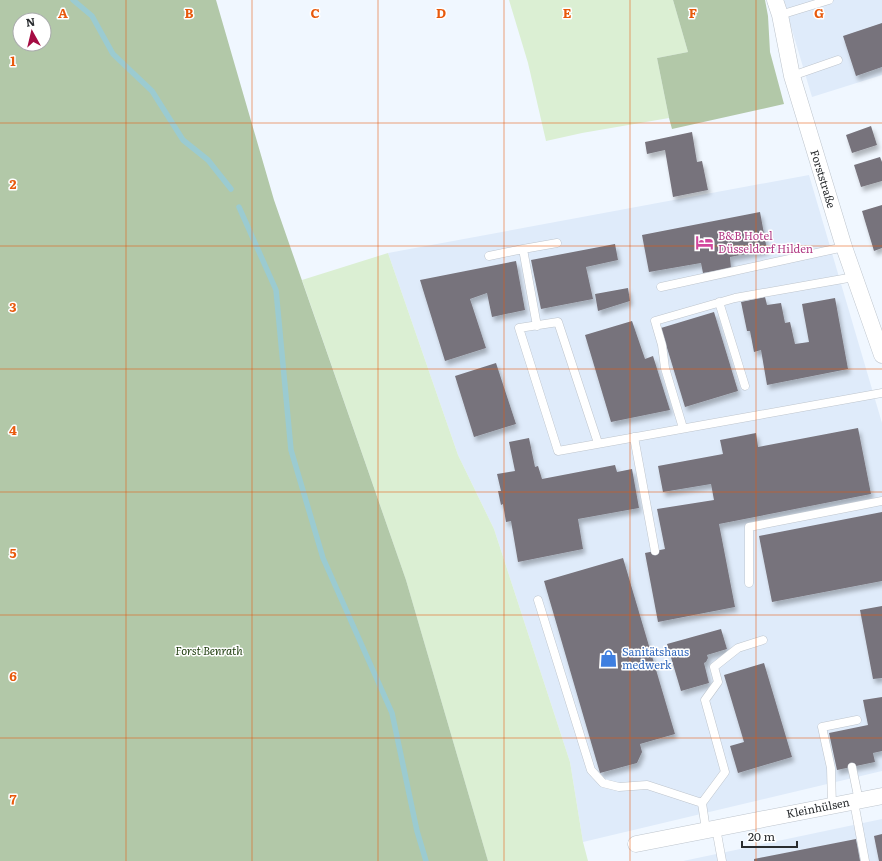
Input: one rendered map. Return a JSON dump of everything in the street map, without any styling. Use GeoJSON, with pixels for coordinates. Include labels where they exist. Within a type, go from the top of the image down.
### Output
{"type":"FeatureCollection","features":[{"type":"Feature","properties":{"kind":"street","name":"Forststraße"},"geometry":{"type":"LineString","coordinates":[[778,8],[792,76],[844,247],[881,352]]}},
{"type":"Feature","properties":{"kind":"street","name":"Kleinhülsen"},"geometry":{"type":"LineString","coordinates":[[636,844],[882,796]]}},
{"type":"Feature","properties":{"kind":"lane"},"geometry":{"type":"LineString","coordinates":[[778,8],[828,0]]}},
{"type":"Feature","properties":{"kind":"lane"},"geometry":{"type":"LineString","coordinates":[[792,76],[838,60]]}},
{"type":"Feature","properties":{"kind":"lane"},"geometry":{"type":"LineString","coordinates":[[489,256],[557,243]]}},
{"type":"Feature","properties":{"kind":"lane"},"geometry":{"type":"LineString","coordinates":[[661,287],[844,247]]}},
{"type":"Feature","properties":{"kind":"lane"},"geometry":{"type":"LineString","coordinates":[[523,249],[537,326]]}},
{"type":"Feature","properties":{"kind":"lane"},"geometry":{"type":"LineString","coordinates":[[683,428],[665,368],[662,345],[655,321],[735,298],[854,277]]}},
{"type":"Feature","properties":{"kind":"lane"},"geometry":{"type":"LineString","coordinates":[[719,302],[745,386]]}},
{"type":"Feature","properties":{"kind":"lane"},"geometry":{"type":"LineString","coordinates":[[598,444],[558,322],[519,328],[558,451],[598,444],[683,428],[882,393]]}},
{"type":"Feature","properties":{"kind":"lane"},"geometry":{"type":"LineString","coordinates":[[634,437],[655,551]]}},
{"type":"Feature","properties":{"kind":"lane"},"geometry":{"type":"LineString","coordinates":[[749,583],[749,527],[882,501]]}},
{"type":"Feature","properties":{"kind":"lane"},"geometry":{"type":"LineString","coordinates":[[538,600],[591,770],[603,783],[619,787],[647,784],[702,802]]}},
{"type":"Feature","properties":{"kind":"lane"},"geometry":{"type":"LineString","coordinates":[[702,802],[725,772],[705,700],[718,682],[714,667],[738,648],[763,640]]}},
{"type":"Feature","properties":{"kind":"lane"},"geometry":{"type":"LineString","coordinates":[[832,806],[831,768],[822,727],[857,720]]}},
{"type":"Feature","properties":{"kind":"lane"},"geometry":{"type":"LineString","coordinates":[[852,766],[865,861]]}},
{"type":"Feature","properties":{"kind":"lane"},"geometry":{"type":"LineString","coordinates":[[702,802],[722,861]]}},
{"type":"Feature","properties":{"kind":"shaded area"},"geometry":{"type":"Polygon","coordinates":[[[783,0],[882,0],[882,75],[812,97],[783,0]]]}},
{"type":"Feature","properties":{"kind":"shaded area"},"geometry":{"type":"Polygon","coordinates":[[[809,175],[882,423],[882,771],[583,842],[570,762],[494,529],[458,455],[388,253],[809,175]]]}},
{"type":"Feature","properties":{"kind":"shaded area"},"geometry":{"type":"Polygon","coordinates":[[[882,819],[882,861],[683,861],[882,819]]]}},
{"type":"Feature","properties":{"kind":"green space","name":"Forst Benrath"},"geometry":{"type":"Polygon","coordinates":[[[0,0],[216,0],[274,200],[406,580],[488,861],[0,861],[0,0]]]}},
{"type":"Feature","properties":{"kind":"green space"},"geometry":{"type":"Polygon","coordinates":[[[509,0],[673,0],[688,52],[657,58],[669,118],[582,133],[546,141],[528,63],[509,0]]]}},
{"type":"Feature","properties":{"kind":"green space"},"geometry":{"type":"Polygon","coordinates":[[[673,0],[765,0],[768,16],[770,52],[784,104],[672,129],[657,58],[688,52],[673,0]]]}},
{"type":"Feature","properties":{"kind":"green space"},"geometry":{"type":"Polygon","coordinates":[[[388,253],[458,455],[494,529],[570,762],[583,842],[588,861],[488,861],[406,580],[302,280],[388,253]]]}},
{"type":"Feature","properties":{"kind":"building"},"geometry":{"type":"Polygon","coordinates":[[[882,23],[882,67],[856,76],[843,36],[882,23]]]}},
{"type":"Feature","properties":{"kind":"building"},"geometry":{"type":"Polygon","coordinates":[[[871,126],[877,145],[852,153],[846,135],[871,126]]]}},
{"type":"Feature","properties":{"kind":"building"},"geometry":{"type":"Polygon","coordinates":[[[692,132],[697,162],[702,161],[708,190],[673,197],[665,150],[647,154],[645,142],[692,132]]]}},
{"type":"Feature","properties":{"kind":"building"},"geometry":{"type":"Polygon","coordinates":[[[880,157],[882,162],[882,181],[861,187],[854,165],[880,157]]]}},
{"type":"Feature","properties":{"kind":"building"},"geometry":{"type":"Polygon","coordinates":[[[882,205],[882,248],[874,251],[862,211],[882,205]]]}},
{"type":"Feature","properties":{"kind":"building","name":"B&B Hotel Düsseldorf Hilden"},"geometry":{"type":"Polygon","coordinates":[[[760,212],[767,250],[730,257],[731,268],[703,273],[701,263],[649,272],[642,235],[760,212]]]}},
{"type":"Feature","properties":{"kind":"building"},"geometry":{"type":"Polygon","coordinates":[[[615,244],[618,260],[586,267],[593,299],[541,309],[531,260],[615,244]]]}},
{"type":"Feature","properties":{"kind":"building"},"geometry":{"type":"Polygon","coordinates":[[[516,261],[525,310],[492,317],[487,293],[470,299],[486,348],[445,361],[420,280],[516,261]]]}},
{"type":"Feature","properties":{"kind":"building"},"geometry":{"type":"Polygon","coordinates":[[[628,288],[630,301],[598,311],[595,294],[628,288]]]}},
{"type":"Feature","properties":{"kind":"building"},"geometry":{"type":"Polygon","coordinates":[[[765,297],[767,305],[781,303],[785,323],[790,322],[795,344],[809,342],[802,304],[835,298],[848,369],[767,385],[761,350],[754,352],[750,331],[747,331],[741,302],[765,297]]]}},
{"type":"Feature","properties":{"kind":"building"},"geometry":{"type":"Polygon","coordinates":[[[714,312],[738,391],[685,407],[661,328],[714,312]]]}},
{"type":"Feature","properties":{"kind":"building"},"geometry":{"type":"Polygon","coordinates":[[[632,321],[645,359],[653,356],[670,410],[611,422],[585,335],[632,321]]]}},
{"type":"Feature","properties":{"kind":"building"},"geometry":{"type":"Polygon","coordinates":[[[496,363],[516,424],[474,437],[455,376],[496,363]]]}},
{"type":"Feature","properties":{"kind":"building"},"geometry":{"type":"Polygon","coordinates":[[[858,428],[871,494],[719,524],[735,607],[658,622],[645,553],[665,549],[657,509],[714,500],[711,484],[663,492],[658,466],[723,454],[720,440],[756,433],[758,447],[858,428]]]}},
{"type":"Feature","properties":{"kind":"building"},"geometry":{"type":"Polygon","coordinates":[[[529,438],[535,467],[538,466],[542,479],[615,465],[617,472],[632,469],[639,508],[578,519],[583,549],[518,562],[511,521],[506,522],[503,504],[501,505],[498,491],[501,491],[497,474],[515,471],[509,442],[529,438]]]}},
{"type":"Feature","properties":{"kind":"building"},"geometry":{"type":"Polygon","coordinates":[[[882,512],[882,581],[772,602],[759,536],[882,512]]]}},
{"type":"Feature","properties":{"kind":"building","name":"Sanitätshaus medwerk"},"geometry":{"type":"Polygon","coordinates":[[[623,558],[675,734],[640,744],[642,752],[637,763],[600,773],[544,581],[623,558]]]}},
{"type":"Feature","properties":{"kind":"building"},"geometry":{"type":"Polygon","coordinates":[[[882,606],[882,678],[873,679],[860,610],[882,606]]]}},
{"type":"Feature","properties":{"kind":"building"},"geometry":{"type":"Polygon","coordinates":[[[721,629],[727,649],[707,655],[708,658],[704,663],[709,683],[681,691],[667,644],[721,629]]]}},
{"type":"Feature","properties":{"kind":"building"},"geometry":{"type":"Polygon","coordinates":[[[764,663],[792,757],[738,773],[730,746],[744,742],[724,675],[764,663]]]}},
{"type":"Feature","properties":{"kind":"building"},"geometry":{"type":"Polygon","coordinates":[[[882,697],[882,751],[873,753],[875,762],[837,770],[829,733],[868,725],[863,700],[882,697]]]}},
{"type":"Feature","properties":{"kind":"building"},"geometry":{"type":"Polygon","coordinates":[[[882,834],[882,861],[879,861],[874,836],[882,834]]]}},
{"type":"Feature","properties":{"kind":"building"},"geometry":{"type":"Polygon","coordinates":[[[856,839],[860,861],[754,861],[754,859],[856,839]]]}},
{"type":"Feature","properties":{"kind":"waterway"},"geometry":{"type":"LineString","coordinates":[[73,0],[92,16],[113,54],[152,91],[183,140],[208,160],[231,189]]}},
{"type":"Feature","properties":{"kind":"waterway"},"geometry":{"type":"LineString","coordinates":[[239,207],[276,290],[291,450],[323,558],[392,713],[417,831],[426,861]]}},
{"type":"Feature","properties":{"kind":"place","name":"B&B Hotel Düsseldorf Hilden"},"geometry":{"type":"Point","coordinates":[705,242]}},
{"type":"Feature","properties":{"kind":"place","name":"Sanitätshaus medwerk"},"geometry":{"type":"Point","coordinates":[609,658]}}]}
